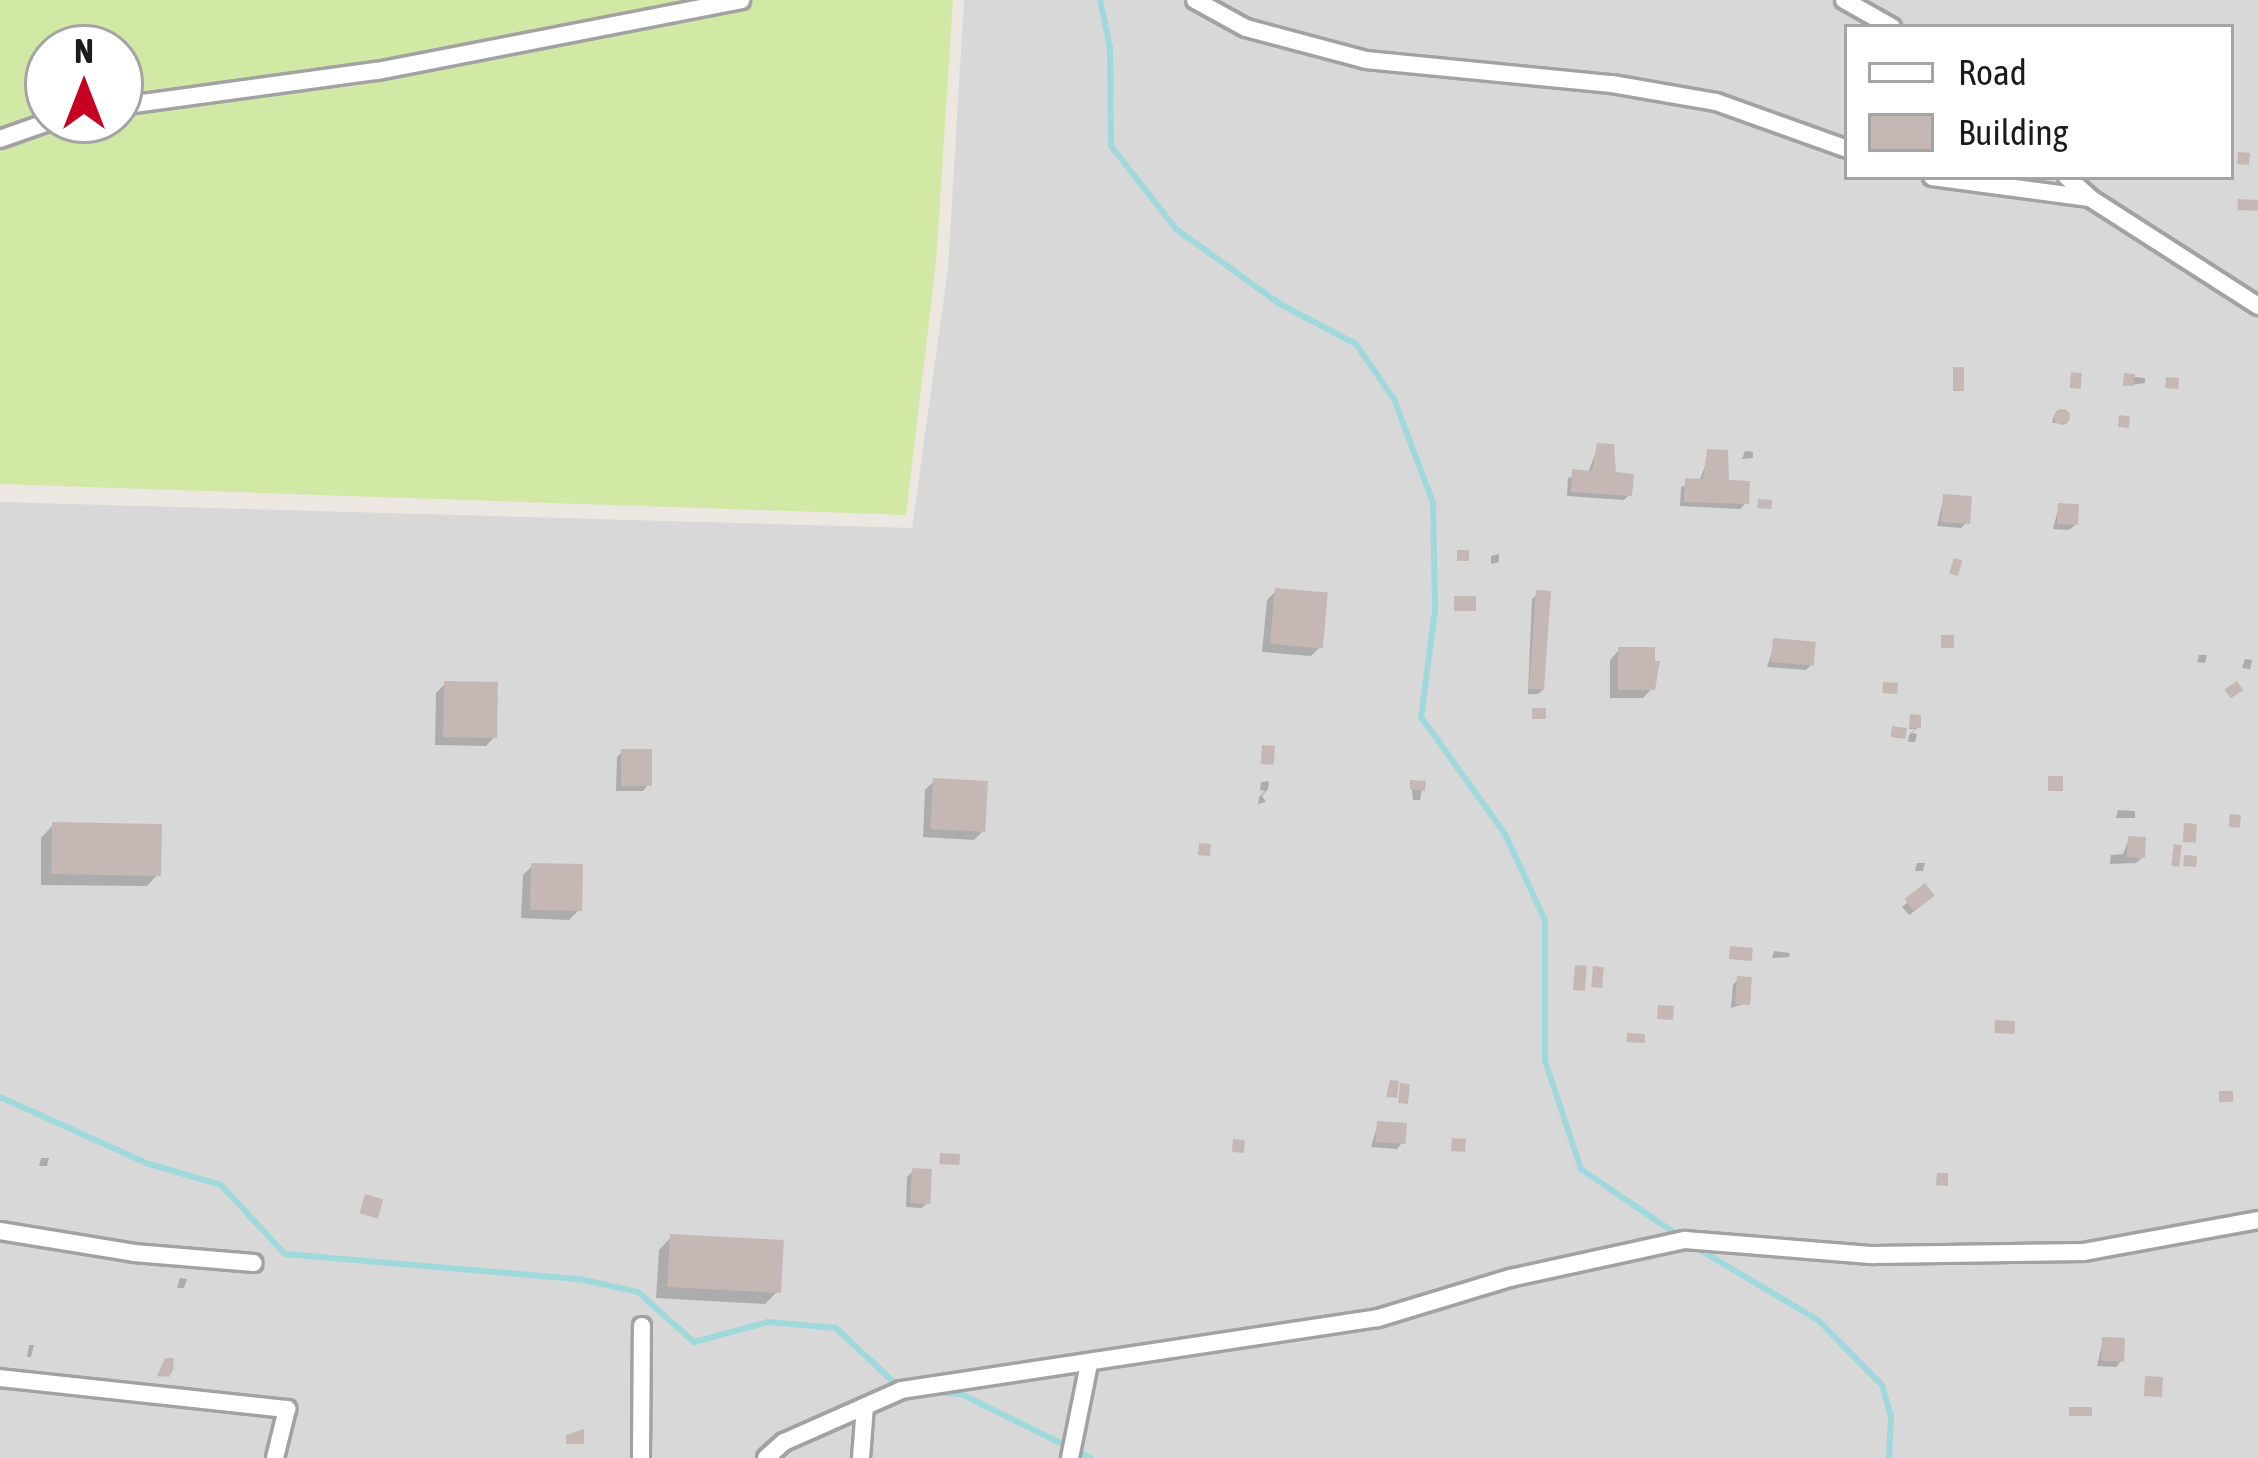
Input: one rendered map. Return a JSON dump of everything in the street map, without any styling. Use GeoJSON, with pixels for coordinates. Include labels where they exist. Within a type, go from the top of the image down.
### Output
{"type":"FeatureCollection","features":[{"type":"Feature","properties":{"kind":"street"},"geometry":{"type":"LineString","coordinates":[[144,103],[377,71],[741,0]]}},
{"type":"Feature","properties":{"kind":"street"},"geometry":{"type":"LineString","coordinates":[[1196,0],[1246,28],[1345,55],[1612,84],[1716,103],[1844,148]]}},
{"type":"Feature","properties":{"kind":"street"},"geometry":{"type":"LineString","coordinates":[[1844,0],[1887,24]]}},
{"type":"Feature","properties":{"kind":"street"},"geometry":{"type":"LineString","coordinates":[[1955,180],[2090,198]]}},
{"type":"Feature","properties":{"kind":"street"},"geometry":{"type":"LineString","coordinates":[[2070,180],[2090,198],[2258,307]]}},
{"type":"Feature","properties":{"kind":"street"},"geometry":{"type":"LineString","coordinates":[[766,1458],[784,1442],[902,1390],[1378,1318],[1510,1278],[1685,1240],[1873,1255],[2084,1252],[2258,1220]]}},
{"type":"Feature","properties":{"kind":"street"},"geometry":{"type":"LineString","coordinates":[[0,1231],[134,1253],[254,1263]]}},
{"type":"Feature","properties":{"kind":"street"},"geometry":{"type":"LineString","coordinates":[[641,1458],[642,1327]]}},
{"type":"Feature","properties":{"kind":"street"},"geometry":{"type":"LineString","coordinates":[[1070,1458],[1089,1364]]}},
{"type":"Feature","properties":{"kind":"street"},"geometry":{"type":"LineString","coordinates":[[0,1378],[287,1409],[275,1458]]}},
{"type":"Feature","properties":{"kind":"street"},"geometry":{"type":"LineString","coordinates":[[861,1458],[865,1406]]}},
{"type":"Feature","properties":{"kind":"shaded area"},"geometry":{"type":"Polygon","coordinates":[[[964,0],[2258,0],[2258,1458],[0,1458],[0,502],[912,528],[948,268],[964,0]]]}},
{"type":"Feature","properties":{"kind":"green space"},"geometry":{"type":"Polygon","coordinates":[[[0,0],[953,0],[936,263],[906,515],[0,484],[0,0]]]}},
{"type":"Feature","properties":{"kind":"building"},"geometry":{"type":"Polygon","coordinates":[[[2238,152],[2250,153],[2249,165],[2237,164],[2238,152]]]}},
{"type":"Feature","properties":{"kind":"building"},"geometry":{"type":"Polygon","coordinates":[[[2238,199],[2258,200],[2257,211],[2237,210],[2238,199]]]}},
{"type":"Feature","properties":{"kind":"building"},"geometry":{"type":"Polygon","coordinates":[[[1953,367],[1964,367],[1964,391],[1953,391],[1953,367]]]}},
{"type":"Feature","properties":{"kind":"building"},"geometry":{"type":"Polygon","coordinates":[[[2071,372],[2082,373],[2081,389],[2070,388],[2071,372]]]}},
{"type":"Feature","properties":{"kind":"building"},"geometry":{"type":"Polygon","coordinates":[[[2124,373],[2135,374],[2134,386],[2123,385],[2124,373]]]}},
{"type":"Feature","properties":{"kind":"building"},"geometry":{"type":"Polygon","coordinates":[[[2166,377],[2179,378],[2178,389],[2165,388],[2166,377]]]}},
{"type":"Feature","properties":{"kind":"building"},"geometry":{"type":"Polygon","coordinates":[[[2062,409],[2070,417],[2062,425],[2054,417],[2062,409]]]}},
{"type":"Feature","properties":{"kind":"building"},"geometry":{"type":"Polygon","coordinates":[[[2119,415],[2130,416],[2129,428],[2118,427],[2119,415]]]}},
{"type":"Feature","properties":{"kind":"building"},"geometry":{"type":"Polygon","coordinates":[[[1597,443],[1614,444],[1616,472],[1634,474],[1632,496],[1571,492],[1572,469],[1592,471],[1597,443]]]}},
{"type":"Feature","properties":{"kind":"building"},"geometry":{"type":"Polygon","coordinates":[[[1707,449],[1728,450],[1729,480],[1750,481],[1749,504],[1684,502],[1685,478],[1703,479],[1707,449]]]}},
{"type":"Feature","properties":{"kind":"building"},"geometry":{"type":"Polygon","coordinates":[[[1943,494],[1972,496],[1970,524],[1941,522],[1943,494]]]}},
{"type":"Feature","properties":{"kind":"building"},"geometry":{"type":"Polygon","coordinates":[[[1758,499],[1772,500],[1771,509],[1757,508],[1758,499]]]}},
{"type":"Feature","properties":{"kind":"building"},"geometry":{"type":"Polygon","coordinates":[[[2058,503],[2079,504],[2078,525],[2057,524],[2058,503]]]}},
{"type":"Feature","properties":{"kind":"building"},"geometry":{"type":"Polygon","coordinates":[[[1457,550],[1469,550],[1469,561],[1457,561],[1457,550]]]}},
{"type":"Feature","properties":{"kind":"building"},"geometry":{"type":"Polygon","coordinates":[[[1954,558],[1963,561],[1958,576],[1949,573],[1954,558]]]}},
{"type":"Feature","properties":{"kind":"building"},"geometry":{"type":"Polygon","coordinates":[[[1275,588],[1328,593],[1323,648],[1270,644],[1275,588]]]}},
{"type":"Feature","properties":{"kind":"building"},"geometry":{"type":"Polygon","coordinates":[[[1536,590],[1551,591],[1544,690],[1529,689],[1536,590]]]}},
{"type":"Feature","properties":{"kind":"building"},"geometry":{"type":"Polygon","coordinates":[[[1454,596],[1476,596],[1476,611],[1454,611],[1454,596]]]}},
{"type":"Feature","properties":{"kind":"building"},"geometry":{"type":"Polygon","coordinates":[[[1941,635],[1954,635],[1954,648],[1941,648],[1941,635]]]}},
{"type":"Feature","properties":{"kind":"building"},"geometry":{"type":"Polygon","coordinates":[[[1773,638],[1816,642],[1814,666],[1771,662],[1773,638]]]}},
{"type":"Feature","properties":{"kind":"building"},"geometry":{"type":"Polygon","coordinates":[[[1618,647],[1655,647],[1655,661],[1660,661],[1655,690],[1618,690],[1618,647]]]}},
{"type":"Feature","properties":{"kind":"building"},"geometry":{"type":"Polygon","coordinates":[[[444,681],[498,682],[497,738],[443,737],[444,681]]]}},
{"type":"Feature","properties":{"kind":"building"},"geometry":{"type":"Polygon","coordinates":[[[2237,681],[2243,690],[2231,699],[2225,689],[2237,681]]]}},
{"type":"Feature","properties":{"kind":"building"},"geometry":{"type":"Polygon","coordinates":[[[1883,682],[1898,683],[1897,694],[1882,693],[1883,682]]]}},
{"type":"Feature","properties":{"kind":"building"},"geometry":{"type":"Polygon","coordinates":[[[1532,708],[1546,708],[1546,719],[1532,719],[1532,708]]]}},
{"type":"Feature","properties":{"kind":"building"},"geometry":{"type":"Polygon","coordinates":[[[1910,714],[1921,715],[1921,728],[1909,728],[1910,714]]]}},
{"type":"Feature","properties":{"kind":"building"},"geometry":{"type":"Polygon","coordinates":[[[1892,726],[1907,728],[1905,739],[1890,737],[1892,726]]]}},
{"type":"Feature","properties":{"kind":"building"},"geometry":{"type":"Polygon","coordinates":[[[1262,745],[1275,746],[1274,765],[1261,764],[1262,745]]]}},
{"type":"Feature","properties":{"kind":"building"},"geometry":{"type":"Polygon","coordinates":[[[621,749],[652,749],[652,786],[621,786],[621,749]]]}},
{"type":"Feature","properties":{"kind":"building"},"geometry":{"type":"Polygon","coordinates":[[[2048,776],[2063,776],[2063,791],[2048,791],[2048,776]]]}},
{"type":"Feature","properties":{"kind":"building"},"geometry":{"type":"Polygon","coordinates":[[[933,778],[988,781],[985,832],[930,829],[933,778]]]}},
{"type":"Feature","properties":{"kind":"building"},"geometry":{"type":"Polygon","coordinates":[[[1410,780],[1426,781],[1425,791],[1410,789],[1410,780]]]}},
{"type":"Feature","properties":{"kind":"building"},"geometry":{"type":"Polygon","coordinates":[[[2230,814],[2241,815],[2240,828],[2229,827],[2230,814]]]}},
{"type":"Feature","properties":{"kind":"building"},"geometry":{"type":"Polygon","coordinates":[[[52,822],[162,824],[161,876],[51,874],[52,822]]]}},
{"type":"Feature","properties":{"kind":"building"},"geometry":{"type":"Polygon","coordinates":[[[2184,823],[2197,824],[2196,843],[2183,842],[2184,823]]]}},
{"type":"Feature","properties":{"kind":"building"},"geometry":{"type":"Polygon","coordinates":[[[2128,836],[2146,837],[2145,858],[2127,857],[2128,836]]]}},
{"type":"Feature","properties":{"kind":"building"},"geometry":{"type":"Polygon","coordinates":[[[1199,843],[1211,844],[1210,856],[1198,855],[1199,843]]]}},
{"type":"Feature","properties":{"kind":"building"},"geometry":{"type":"Polygon","coordinates":[[[2174,844],[2182,845],[2179,867],[2171,866],[2174,844]]]}},
{"type":"Feature","properties":{"kind":"building"},"geometry":{"type":"Polygon","coordinates":[[[2184,855],[2197,856],[2196,867],[2183,866],[2184,855]]]}},
{"type":"Feature","properties":{"kind":"building"},"geometry":{"type":"Polygon","coordinates":[[[531,863],[583,864],[582,911],[530,910],[531,863]]]}},
{"type":"Feature","properties":{"kind":"building"},"geometry":{"type":"Polygon","coordinates":[[[1925,883],[1935,896],[1914,912],[1905,899],[1925,883]]]}},
{"type":"Feature","properties":{"kind":"building"},"geometry":{"type":"Polygon","coordinates":[[[1730,946],[1753,948],[1752,961],[1729,959],[1730,946]]]}},
{"type":"Feature","properties":{"kind":"building"},"geometry":{"type":"Polygon","coordinates":[[[1575,965],[1587,966],[1585,991],[1573,990],[1575,965]]]}},
{"type":"Feature","properties":{"kind":"building"},"geometry":{"type":"Polygon","coordinates":[[[1593,966],[1604,967],[1602,988],[1591,987],[1593,966]]]}},
{"type":"Feature","properties":{"kind":"building"},"geometry":{"type":"Polygon","coordinates":[[[1737,976],[1752,977],[1750,1005],[1735,1004],[1737,976]]]}},
{"type":"Feature","properties":{"kind":"building"},"geometry":{"type":"Polygon","coordinates":[[[1658,1005],[1674,1006],[1673,1020],[1657,1019],[1658,1005]]]}},
{"type":"Feature","properties":{"kind":"building"},"geometry":{"type":"Polygon","coordinates":[[[1995,1020],[2015,1021],[2014,1034],[1994,1033],[1995,1020]]]}},
{"type":"Feature","properties":{"kind":"building"},"geometry":{"type":"Polygon","coordinates":[[[1627,1033],[1645,1034],[1645,1043],[1627,1042],[1627,1033]]]}},
{"type":"Feature","properties":{"kind":"building"},"geometry":{"type":"Polygon","coordinates":[[[1390,1080],[1399,1081],[1397,1098],[1386,1097],[1390,1080]]]}},
{"type":"Feature","properties":{"kind":"building"},"geometry":{"type":"Polygon","coordinates":[[[1400,1083],[1410,1084],[1408,1104],[1398,1103],[1400,1083]]]}},
{"type":"Feature","properties":{"kind":"building"},"geometry":{"type":"Polygon","coordinates":[[[2219,1091],[2233,1091],[2233,1102],[2219,1102],[2219,1091]]]}},
{"type":"Feature","properties":{"kind":"building"},"geometry":{"type":"Polygon","coordinates":[[[1377,1121],[1407,1123],[1405,1144],[1376,1142],[1377,1121]]]}},
{"type":"Feature","properties":{"kind":"building"},"geometry":{"type":"Polygon","coordinates":[[[1452,1138],[1466,1139],[1465,1152],[1451,1151],[1452,1138]]]}},
{"type":"Feature","properties":{"kind":"building"},"geometry":{"type":"Polygon","coordinates":[[[1233,1139],[1245,1140],[1244,1153],[1232,1152],[1233,1139]]]}},
{"type":"Feature","properties":{"kind":"building"},"geometry":{"type":"Polygon","coordinates":[[[940,1153],[960,1154],[959,1165],[939,1164],[940,1153]]]}},
{"type":"Feature","properties":{"kind":"building"},"geometry":{"type":"Polygon","coordinates":[[[912,1168],[932,1169],[930,1204],[910,1203],[912,1168]]]}},
{"type":"Feature","properties":{"kind":"building"},"geometry":{"type":"Polygon","coordinates":[[[1937,1173],[1948,1173],[1948,1186],[1936,1185],[1937,1173]]]}},
{"type":"Feature","properties":{"kind":"building"},"geometry":{"type":"Polygon","coordinates":[[[365,1194],[383,1199],[378,1218],[359,1213],[365,1194]]]}},
{"type":"Feature","properties":{"kind":"building"},"geometry":{"type":"Polygon","coordinates":[[[670,1234],[784,1240],[781,1293],[667,1287],[670,1234]]]}},
{"type":"Feature","properties":{"kind":"building"},"geometry":{"type":"Polygon","coordinates":[[[2102,1337],[2125,1338],[2124,1362],[2101,1361],[2102,1337]]]}},
{"type":"Feature","properties":{"kind":"building"},"geometry":{"type":"Polygon","coordinates":[[[165,1358],[174,1358],[173,1370],[169,1377],[157,1376],[165,1358]]]}},
{"type":"Feature","properties":{"kind":"building"},"geometry":{"type":"Polygon","coordinates":[[[2145,1376],[2163,1377],[2162,1397],[2144,1396],[2145,1376]]]}},
{"type":"Feature","properties":{"kind":"building"},"geometry":{"type":"Polygon","coordinates":[[[2069,1407],[2092,1407],[2092,1416],[2069,1416],[2069,1407]]]}},
{"type":"Feature","properties":{"kind":"building"},"geometry":{"type":"Polygon","coordinates":[[[584,1429],[584,1444],[566,1444],[566,1435],[584,1429]]]}},
{"type":"Feature","properties":{"kind":"waterway"},"geometry":{"type":"LineString","coordinates":[[1100,0],[1110,48],[1111,146],[1176,229],[1280,304],[1356,344],[1394,399],[1433,503],[1435,611],[1421,717],[1505,834],[1545,920],[1545,1061],[1581,1169],[1679,1236]]}},
{"type":"Feature","properties":{"kind":"waterway"},"geometry":{"type":"LineString","coordinates":[[0,1097],[146,1163],[221,1185],[285,1254],[579,1279],[638,1292],[694,1342],[768,1322],[836,1328],[901,1389]]}},
{"type":"Feature","properties":{"kind":"waterway"},"geometry":{"type":"LineString","coordinates":[[1695,1247],[1818,1320],[1882,1385],[1891,1416],[1889,1458]]}},
{"type":"Feature","properties":{"kind":"waterway"},"geometry":{"type":"LineString","coordinates":[[932,1392],[961,1394],[1091,1458]]}}]}
